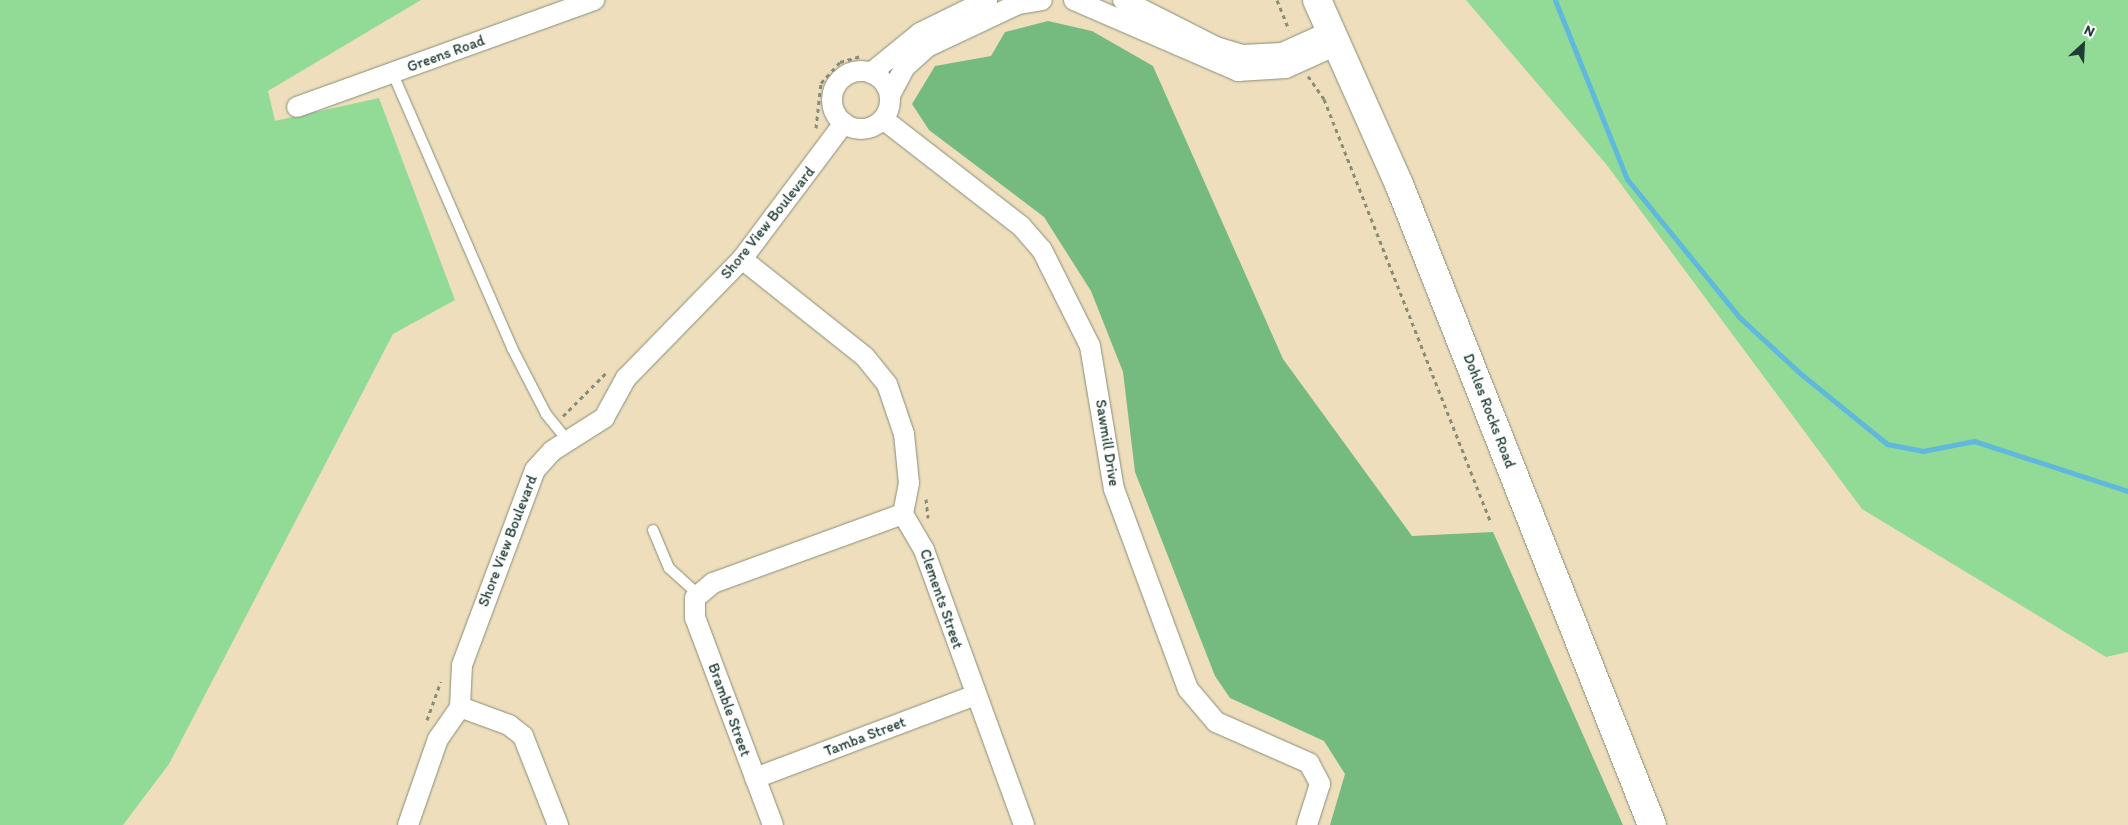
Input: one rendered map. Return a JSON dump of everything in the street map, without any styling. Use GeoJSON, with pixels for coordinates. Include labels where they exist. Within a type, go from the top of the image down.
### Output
{"type":"FeatureCollection","features":[{"type":"Feature","properties":{"kind":"street","name":"Greens Road"},"geometry":{"type":"LineString","coordinates":[[297,107],[594,0]]}},
{"type":"Feature","properties":{"kind":"street"},"geometry":{"type":"LineString","coordinates":[[987,0],[920,33],[838,83],[834,109],[844,124],[860,129],[883,119],[890,95],[905,67],[927,47],[1010,8],[1042,0]]}},
{"type":"Feature","properties":{"kind":"street"},"geometry":{"type":"LineString","coordinates":[[1074,0],[1099,7],[1207,61],[1238,71],[1286,68],[1334,38]]}},
{"type":"Feature","properties":{"kind":"street"},"geometry":{"type":"LineString","coordinates":[[1123,0],[1216,47],[1242,55],[1282,53],[1334,38]]}},
{"type":"Feature","properties":{"kind":"street","name":"Dohles Rocks Road"},"geometry":{"type":"LineString","coordinates":[[1317,0],[1399,184],[1652,825]]}},
{"type":"Feature","properties":{"kind":"street"},"geometry":{"type":"LineString","coordinates":[[869,63],[883,81],[890,95]]}},
{"type":"Feature","properties":{"kind":"street","name":"Sawmill Drive"},"geometry":{"type":"LineString","coordinates":[[883,119],[1021,226],[1042,250],[1094,359],[1114,489],[1188,689],[1216,722],[1309,763],[1320,784],[1307,825]]}},
{"type":"Feature","properties":{"kind":"street","name":"Shore View Boulevard"},"geometry":{"type":"LineString","coordinates":[[460,707],[462,668],[524,492],[542,460],[567,440],[604,418],[626,378],[742,258],[844,124]]}},
{"type":"Feature","properties":{"kind":"street"},"geometry":{"type":"LineString","coordinates":[[698,594],[712,583],[903,514],[909,479],[904,434],[887,384],[859,352],[742,258]]}},
{"type":"Feature","properties":{"kind":"street","name":"Clements Street"},"geometry":{"type":"LineString","coordinates":[[903,514],[921,542],[1024,825]]}},
{"type":"Feature","properties":{"kind":"street","name":"Bramble Street"},"geometry":{"type":"LineString","coordinates":[[698,594],[695,618],[773,825]]}},
{"type":"Feature","properties":{"kind":"street","name":"Tamba Street"},"geometry":{"type":"LineString","coordinates":[[755,778],[976,695]]}},
{"type":"Feature","properties":{"kind":"street"},"geometry":{"type":"LineString","coordinates":[[408,825],[438,739],[460,707],[509,725],[523,736],[558,825]]}},
{"type":"Feature","properties":{"kind":"lane"},"geometry":{"type":"LineString","coordinates":[[393,74],[512,348],[546,414],[567,440]]}},
{"type":"Feature","properties":{"kind":"lane"},"geometry":{"type":"LineString","coordinates":[[653,530],[668,568],[698,594]]}},
{"type":"Feature","properties":{"kind":"path"},"geometry":{"type":"LineString","coordinates":[[1278,0],[1291,34]]}},
{"type":"Feature","properties":{"kind":"path"},"geometry":{"type":"LineString","coordinates":[[813,138],[821,83],[840,62],[869,63]]}},
{"type":"Feature","properties":{"kind":"path"},"geometry":{"type":"LineString","coordinates":[[1305,69],[1307,75],[1324,99],[1491,522]]}},
{"type":"Feature","properties":{"kind":"path"},"geometry":{"type":"LineString","coordinates":[[1299,78],[1307,75]]}},
{"type":"Feature","properties":{"kind":"green space"},"geometry":{"type":"Polygon","coordinates":[[[0,0],[421,0],[268,91],[275,121],[379,98],[455,300],[393,334],[169,764],[123,825],[0,825],[0,0]]]}},
{"type":"Feature","properties":{"kind":"green space"},"geometry":{"type":"Polygon","coordinates":[[[1466,0],[2128,0],[2128,652],[2106,657],[1862,509],[1606,164],[1466,0]]]}},
{"type":"Feature","properties":{"kind":"green space"},"geometry":{"type":"Polygon","coordinates":[[[1048,21],[1092,31],[1153,66],[1283,359],[1412,536],[1493,532],[1623,825],[1330,825],[1345,774],[1324,741],[1230,698],[1215,676],[1135,472],[1123,372],[1091,291],[1044,217],[929,130],[912,104],[935,66],[991,56],[1005,32],[1048,21]]]}},
{"type":"Feature","properties":{"kind":"waterway"},"geometry":{"type":"LineString","coordinates":[[1555,0],[1627,179],[1739,317],[1801,374],[1887,444],[1923,451],[1974,441],[2128,491]]}}]}
